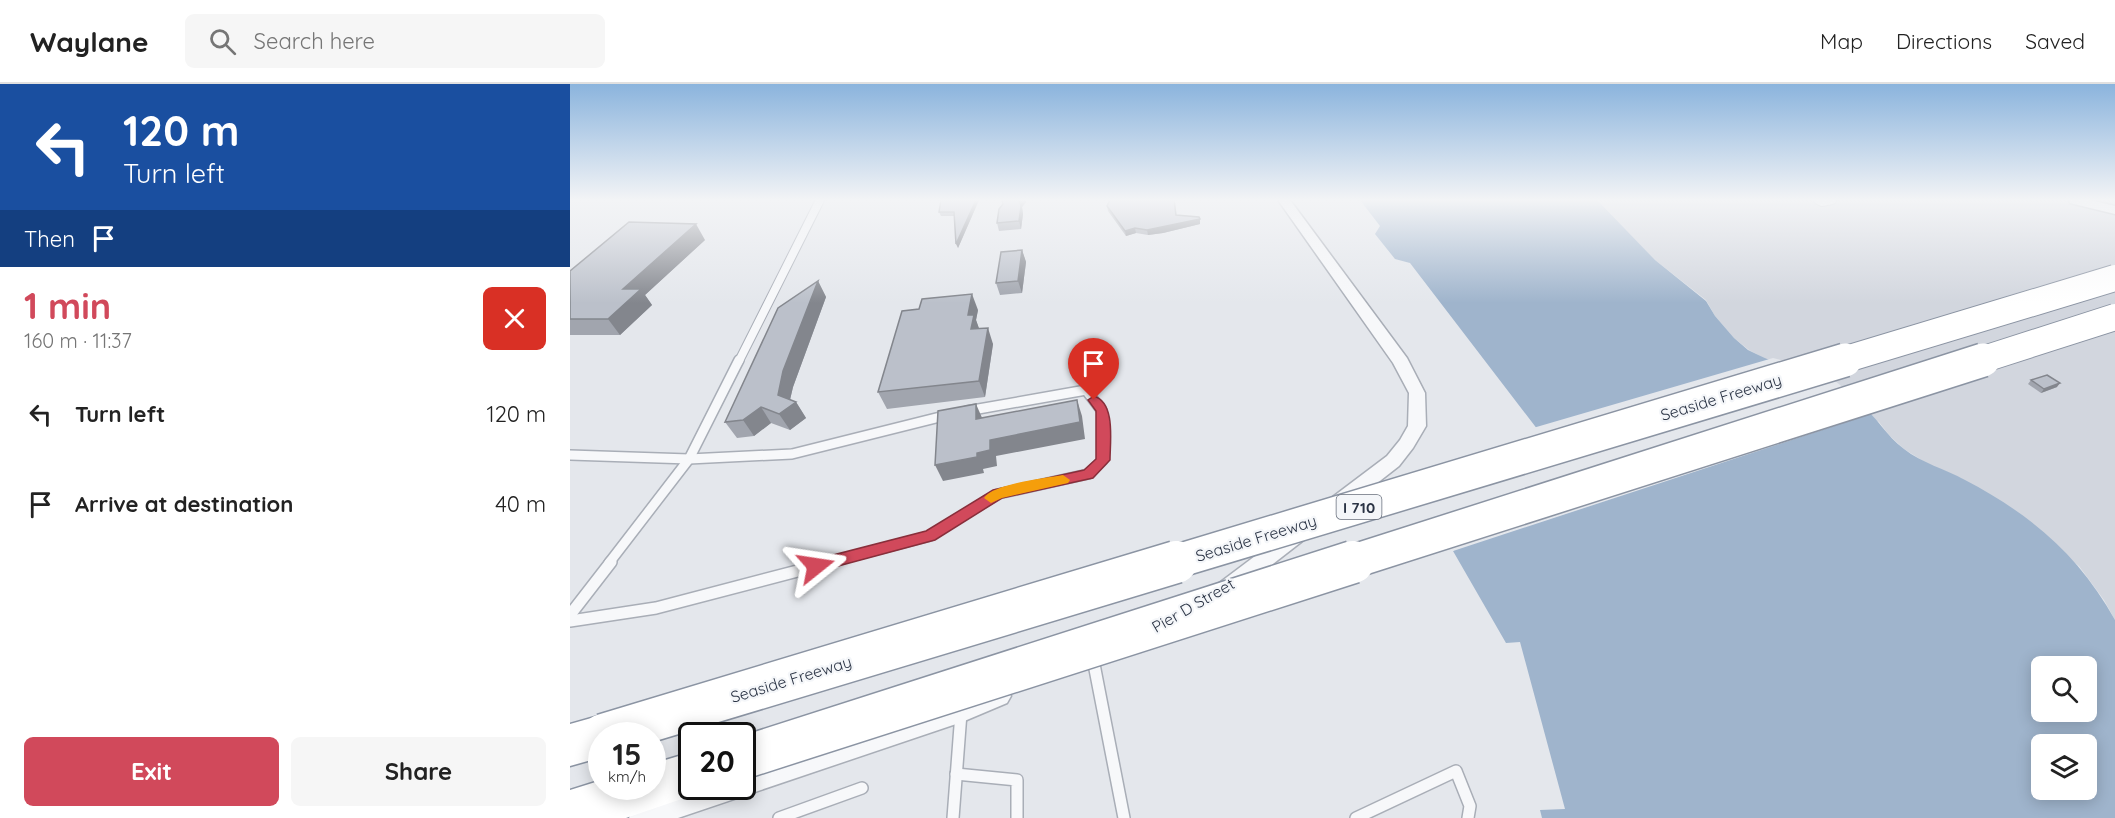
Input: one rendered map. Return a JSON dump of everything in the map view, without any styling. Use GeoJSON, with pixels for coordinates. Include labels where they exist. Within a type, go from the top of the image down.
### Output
{"type":"FeatureCollection","features":[{"type":"Feature","properties":{"kind":"highway","name":"Seaside Freeway"},"geometry":{"type":"LineString","coordinates":[[645,722],[2115,278]]}},
{"type":"Feature","properties":{"kind":"highway"},"geometry":{"type":"LineString","coordinates":[[756,754],[2115,317]]}},
{"type":"Feature","properties":{"kind":"highway","name":"Seaside Freeway"},"geometry":{"type":"LineString","coordinates":[[570,745],[588,739]]}},
{"type":"Feature","properties":{"kind":"highway"},"geometry":{"type":"LineString","coordinates":[[570,813],[678,800]]}},
{"type":"Feature","properties":{"kind":"street","name":"Pier D Street"},"geometry":{"type":"LineString","coordinates":[[756,778],[962,711],[1093,659],[1221,592],[1393,461],[1417,426],[1417,393],[1410,377],[1311,234]]}},
{"type":"Feature","properties":{"kind":"street"},"geometry":{"type":"LineString","coordinates":[[642,818],[685,800]]}},
{"type":"Feature","properties":{"kind":"lane"},"geometry":{"type":"LineString","coordinates":[[570,615],[689,459],[803,234]]}},
{"type":"Feature","properties":{"kind":"lane"},"geometry":{"type":"LineString","coordinates":[[570,455],[689,459],[792,454],[896,430],[953,413],[1086,390],[1102,411],[1103,460],[1088,474],[998,494],[930,536],[656,608],[570,621]]}},
{"type":"Feature","properties":{"kind":"lane"},"geometry":{"type":"LineString","coordinates":[[1093,659],[1124,818]]}},
{"type":"Feature","properties":{"kind":"lane"},"geometry":{"type":"LineString","coordinates":[[953,818],[962,711]]}},
{"type":"Feature","properties":{"kind":"lane"},"geometry":{"type":"LineString","coordinates":[[1356,818],[1456,771],[1470,806],[1468,818]]}},
{"type":"Feature","properties":{"kind":"lane"},"geometry":{"type":"LineString","coordinates":[[956,774],[1017,780],[1017,818]]}},
{"type":"Feature","properties":{"kind":"lane"},"geometry":{"type":"LineString","coordinates":[[779,818],[862,788]]}},
{"type":"Feature","properties":{"kind":"shaded area"},"geometry":{"type":"Polygon","coordinates":[[[1630,234],[2115,234],[2115,620],[2104,600],[2079,566],[1961,478],[1928,464],[1904,449],[1879,422],[1749,350],[1734,338],[1715,316],[1706,300],[1655,260],[1630,234]]]}},
{"type":"Feature","properties":{"kind":"water"},"geometry":{"type":"Polygon","coordinates":[[[1375,234],[1630,234],[1655,260],[1706,301],[1715,316],[1748,350],[1859,404],[1898,444],[1911,454],[1989,493],[2032,522],[2051,538],[2086,575],[2115,620],[2115,818],[1542,818],[1540,810],[1565,809],[1520,642],[1506,643],[1453,551],[1539,483],[1545,472],[1541,434],[1410,263],[1395,259],[1375,234]]]}},
{"type":"Feature","properties":{"kind":"pier"},"geometry":{"type":"Polygon","coordinates":[[[1773,358],[1834,380],[1874,413],[1450,552],[1456,531],[1513,494],[1533,478],[1538,479],[1543,465],[1540,439],[1533,428],[1773,358]]]}},
{"type":"Feature","properties":{"kind":"building"},"geometry":{"type":"Polygon","coordinates":[[[614,234],[684,234],[623,289],[641,289],[608,319],[570,319],[570,271],[614,234]]]}},
{"type":"Feature","properties":{"kind":"building"},"geometry":{"type":"Polygon","coordinates":[[[955,234],[960,234],[956,244],[955,234]]]}},
{"type":"Feature","properties":{"kind":"building"},"geometry":{"type":"Polygon","coordinates":[[[1022,250],[1018,281],[996,283],[1001,252],[1022,250]]]}},
{"type":"Feature","properties":{"kind":"building"},"geometry":{"type":"Polygon","coordinates":[[[818,281],[783,371],[778,395],[796,402],[779,414],[761,407],[743,420],[725,422],[778,308],[818,281]]]}},
{"type":"Feature","properties":{"kind":"building"},"geometry":{"type":"Polygon","coordinates":[[[972,294],[968,315],[974,315],[971,329],[988,328],[979,381],[878,392],[902,311],[919,309],[922,299],[972,294]]]}},
{"type":"Feature","properties":{"kind":"building"},"geometry":{"type":"Polygon","coordinates":[[[2047,375],[2060,383],[2044,389],[2031,380],[2047,375]]]}},
{"type":"Feature","properties":{"kind":"building"},"geometry":{"type":"Polygon","coordinates":[[[1077,400],[1080,422],[990,440],[990,450],[977,453],[977,457],[935,465],[938,411],[976,404],[976,419],[1077,400]]]}},
{"type":"Feature","properties":{"kind":"slow traffic"},"geometry":{"type":"LineString","coordinates":[[991,498],[998,494],[1063,480]]}},
{"type":"Feature","properties":{"kind":"route"},"geometry":{"type":"LineString","coordinates":[[816,566],[930,536],[998,494],[1088,474],[1103,460],[1102,411],[1094,400]]}}]}
